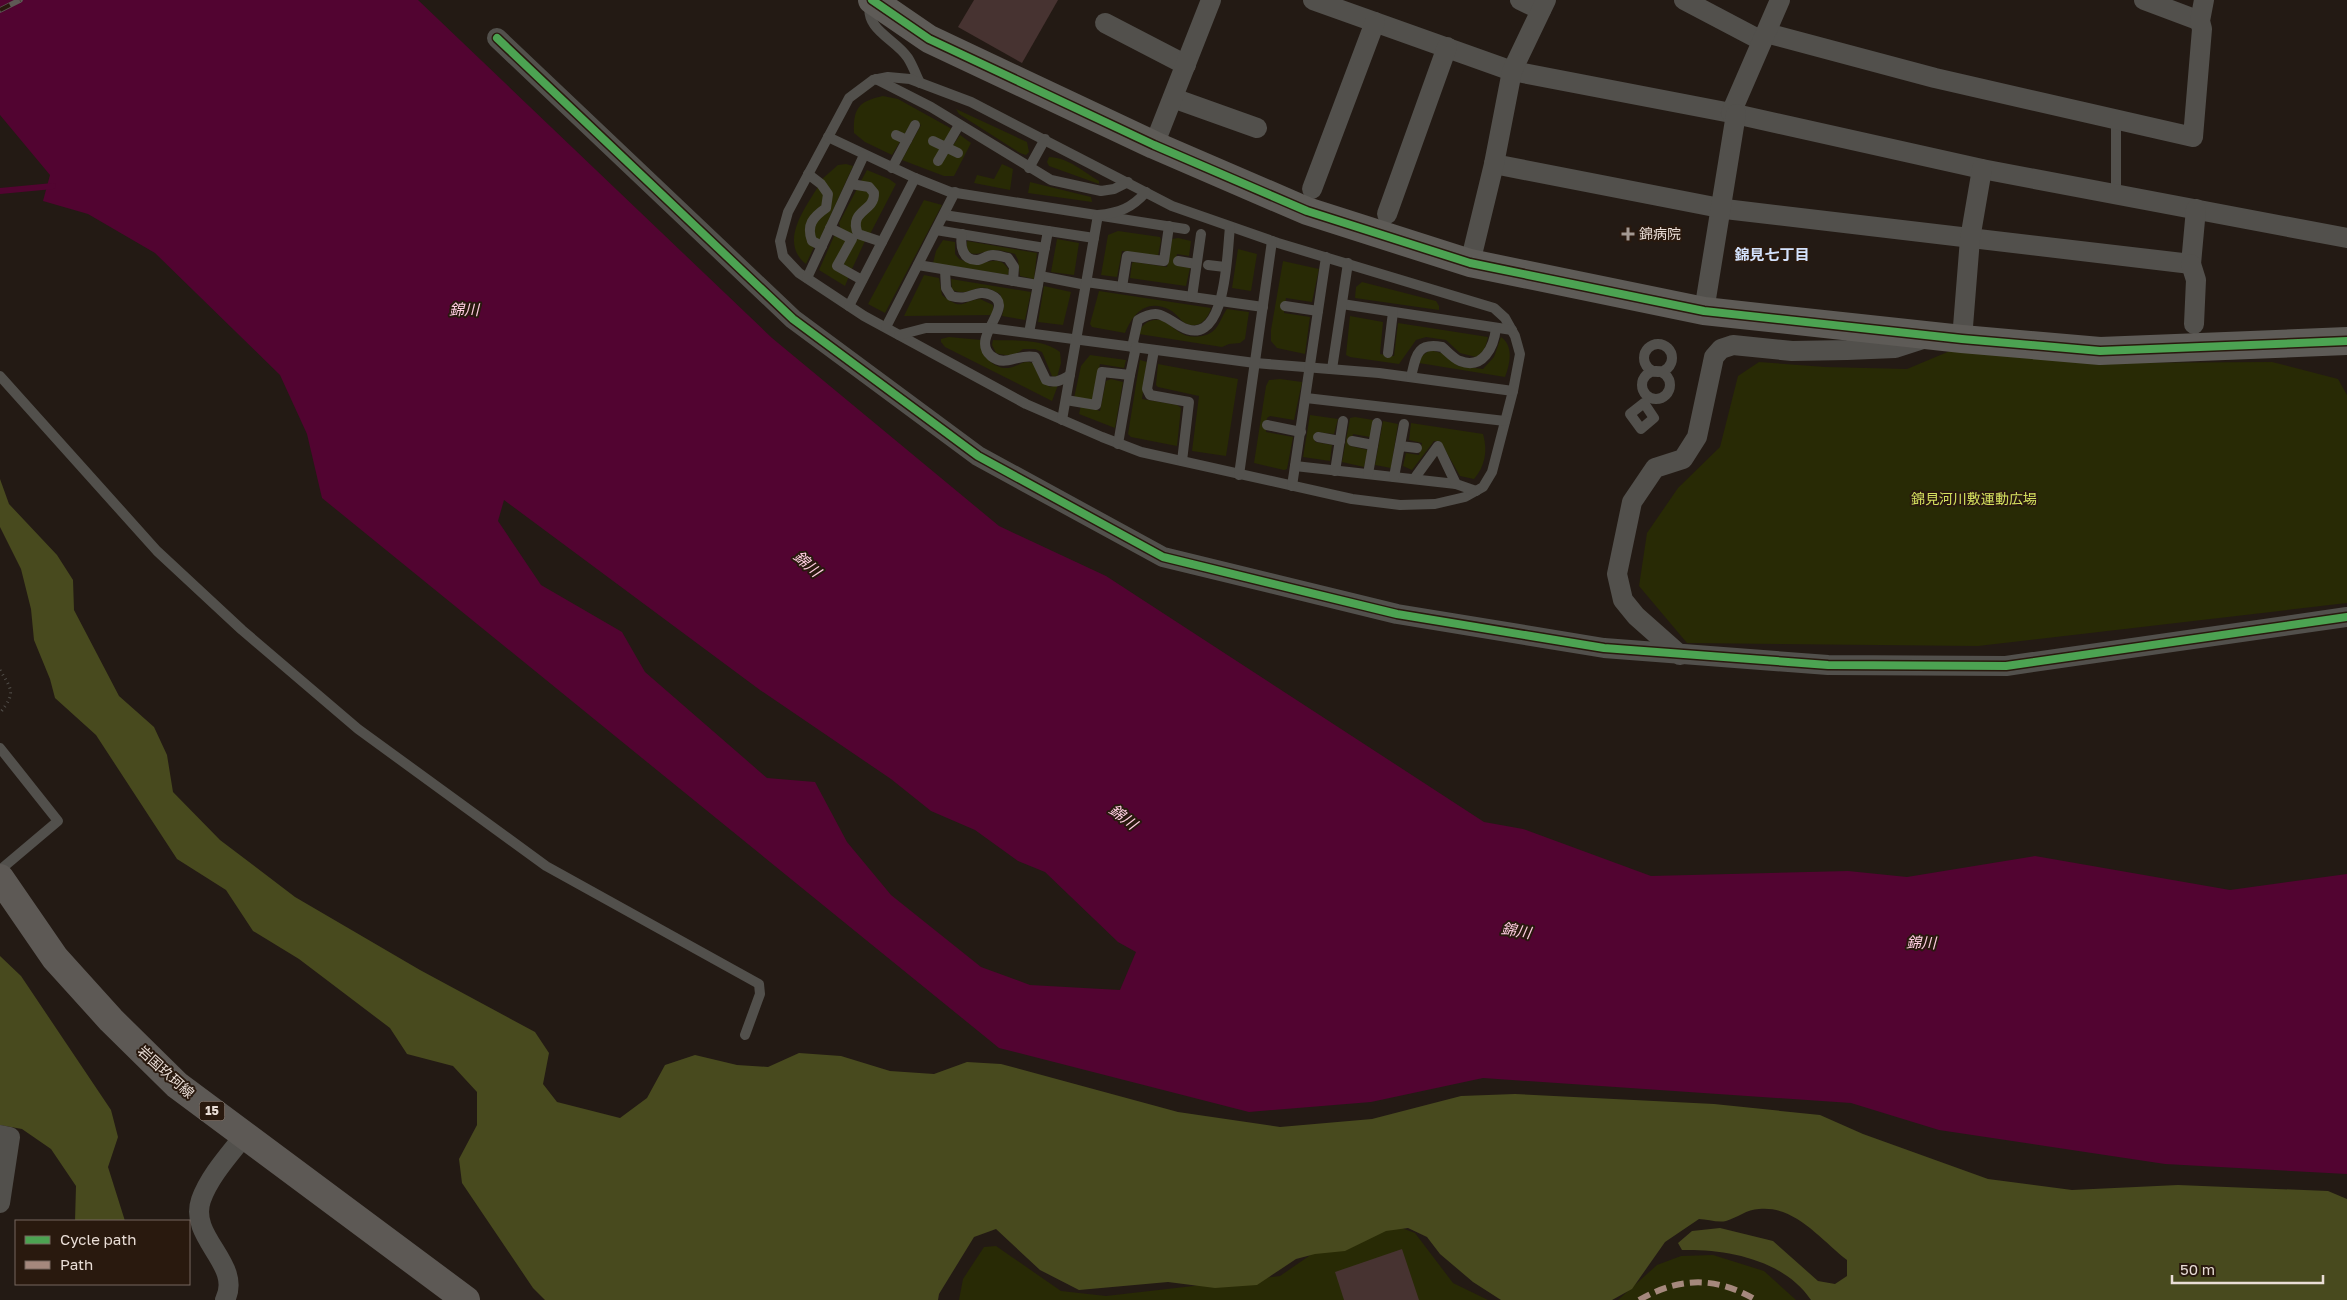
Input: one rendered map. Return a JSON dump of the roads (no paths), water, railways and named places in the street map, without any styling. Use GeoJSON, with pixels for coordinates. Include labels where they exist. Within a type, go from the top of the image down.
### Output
{"type":"FeatureCollection","features":[{"type":"Feature","properties":{"kind":"main road","name":"岩国玖珂線"},"geometry":{"type":"LineString","coordinates":[[0,878],[55,958],[111,1020],[177,1085],[466,1300]]}},
{"type":"Feature","properties":{"kind":"street"},"geometry":{"type":"LineString","coordinates":[[871,0],[929,39],[1154,146],[1307,211],[1470,263],[1704,311],[1962,339],[2100,351],[2194,336],[2347,341]]}},
{"type":"Feature","properties":{"kind":"street"},"geometry":{"type":"LineString","coordinates":[[1154,146],[1211,0]]}},
{"type":"Feature","properties":{"kind":"street"},"geometry":{"type":"LineString","coordinates":[[1313,0],[1512,71],[1733,114],[1982,169],[2347,238]]}},
{"type":"Feature","properties":{"kind":"street"},"geometry":{"type":"LineString","coordinates":[[1470,263],[1494,164],[1512,71],[1544,5],[1520,0]]}},
{"type":"Feature","properties":{"kind":"street"},"geometry":{"type":"LineString","coordinates":[[1684,0],[1764,37],[2193,137],[2202,29],[2200,21],[2204,0]]}},
{"type":"Feature","properties":{"kind":"street"},"geometry":{"type":"LineString","coordinates":[[1704,311],[1721,208],[1733,114],[1780,0]]}},
{"type":"Feature","properties":{"kind":"street"},"geometry":{"type":"LineString","coordinates":[[2144,0],[2200,21]]}},
{"type":"Feature","properties":{"kind":"street"},"geometry":{"type":"LineString","coordinates":[[1312,189],[1375,22]]}},
{"type":"Feature","properties":{"kind":"street"},"geometry":{"type":"LineString","coordinates":[[1105,23],[1186,65]]}},
{"type":"Feature","properties":{"kind":"street"},"geometry":{"type":"LineString","coordinates":[[496,38],[793,319],[978,456],[1163,557],[1397,614],[1604,648],[1828,665],[2006,666],[2347,616]]}},
{"type":"Feature","properties":{"kind":"street"},"geometry":{"type":"LineString","coordinates":[[1388,214],[1447,48]]}},
{"type":"Feature","properties":{"kind":"street"},"geometry":{"type":"LineString","coordinates":[[1173,98],[1257,128]]}},
{"type":"Feature","properties":{"kind":"street"},"geometry":{"type":"LineString","coordinates":[[1494,164],[1721,208],[2191,264]]}},
{"type":"Feature","properties":{"kind":"street"},"geometry":{"type":"LineString","coordinates":[[1962,339],[1970,239],[1982,169]]}},
{"type":"Feature","properties":{"kind":"street"},"geometry":{"type":"LineString","coordinates":[[2194,336],[2196,280],[2191,264],[2196,209]]}},
{"type":"Feature","properties":{"kind":"street"},"geometry":{"type":"LineString","coordinates":[[1680,655],[1636,616],[1624,600],[1617,574],[1632,502],[1655,468],[1682,459],[1697,437],[1714,356],[1721,349],[1733,345],[1792,351],[1895,348],[1932,335]]}},
{"type":"Feature","properties":{"kind":"street"},"geometry":{"type":"LineString","coordinates":[[0,1135],[10,1137],[0,1203]]}},
{"type":"Feature","properties":{"kind":"street"},"geometry":{"type":"LineString","coordinates":[[226,1300],[228,1294],[228,1275],[201,1228],[199,1217],[200,1201],[212,1179],[244,1136]]}},
{"type":"Feature","properties":{"kind":"lane"},"geometry":{"type":"LineString","coordinates":[[871,0],[869,9],[873,24],[908,57],[920,83]]}},
{"type":"Feature","properties":{"kind":"lane"},"geometry":{"type":"LineString","coordinates":[[888,77],[902,78],[920,83],[971,102],[1172,206],[1272,241],[1494,308],[1505,318],[1512,330],[1520,354],[1513,391],[1492,472],[1482,487],[1465,497],[1436,504],[1400,505],[1352,499],[1141,452],[1026,404],[886,328],[808,278],[783,256],[780,241],[788,212],[849,98],[862,87],[876,80],[888,77]]}},
{"type":"Feature","properties":{"kind":"lane"},"geometry":{"type":"LineString","coordinates":[[876,80],[931,108],[1051,180],[1102,191],[1114,189],[1128,182]]}},
{"type":"Feature","properties":{"kind":"lane"},"geometry":{"type":"LineString","coordinates":[[2116,119],[2116,194]]}},
{"type":"Feature","properties":{"kind":"lane"},"geometry":{"type":"LineString","coordinates":[[892,168],[915,125]]}},
{"type":"Feature","properties":{"kind":"lane"},"geometry":{"type":"LineString","coordinates":[[938,161],[959,125]]}},
{"type":"Feature","properties":{"kind":"lane"},"geometry":{"type":"LineString","coordinates":[[896,134],[907,140]]}},
{"type":"Feature","properties":{"kind":"lane"},"geometry":{"type":"LineString","coordinates":[[828,137],[915,178],[955,192],[1185,229]]}},
{"type":"Feature","properties":{"kind":"lane"},"geometry":{"type":"LineString","coordinates":[[1030,168],[1045,139]]}},
{"type":"Feature","properties":{"kind":"lane"},"geometry":{"type":"LineString","coordinates":[[933,141],[958,153]]}},
{"type":"Feature","properties":{"kind":"lane"},"geometry":{"type":"LineString","coordinates":[[808,278],[864,155]]}},
{"type":"Feature","properties":{"kind":"lane"},"geometry":{"type":"LineString","coordinates":[[808,174],[821,184],[828,194],[826,208],[814,216],[810,225],[809,234],[812,241],[822,246]]}},
{"type":"Feature","properties":{"kind":"lane"},"geometry":{"type":"LineString","coordinates":[[849,306],[915,178]]}},
{"type":"Feature","properties":{"kind":"lane"},"geometry":{"type":"LineString","coordinates":[[851,184],[869,187],[874,193],[874,200],[871,206],[862,210],[856,220],[858,234],[882,242]]}},
{"type":"Feature","properties":{"kind":"lane"},"geometry":{"type":"LineString","coordinates":[[886,328],[955,192]]}},
{"type":"Feature","properties":{"kind":"lane"},"geometry":{"type":"LineString","coordinates":[[1098,215],[1117,213],[1133,206],[1146,192]]}},
{"type":"Feature","properties":{"kind":"lane"},"geometry":{"type":"LineString","coordinates":[[944,215],[1094,238]]}},
{"type":"Feature","properties":{"kind":"lane"},"geometry":{"type":"LineString","coordinates":[[1062,420],[1098,215]]}},
{"type":"Feature","properties":{"kind":"lane"},"geometry":{"type":"LineString","coordinates":[[1122,287],[1127,256],[1164,261],[1169,226]]}},
{"type":"Feature","properties":{"kind":"lane"},"geometry":{"type":"LineString","coordinates":[[1118,444],[1138,320],[1148,314],[1159,314],[1190,330],[1200,330],[1214,320],[1221,301],[1230,227]]}},
{"type":"Feature","properties":{"kind":"lane"},"geometry":{"type":"LineString","coordinates":[[830,228],[852,239],[837,266],[862,280]]}},
{"type":"Feature","properties":{"kind":"lane"},"geometry":{"type":"LineString","coordinates":[[936,230],[1045,248]]}},
{"type":"Feature","properties":{"kind":"lane"},"geometry":{"type":"LineString","coordinates":[[1030,333],[1048,231]]}},
{"type":"Feature","properties":{"kind":"lane"},"geometry":{"type":"LineString","coordinates":[[962,234],[960,244],[963,252],[968,257],[979,260],[991,255],[1008,258],[1014,267],[1014,281]]}},
{"type":"Feature","properties":{"kind":"lane"},"geometry":{"type":"LineString","coordinates":[[1192,297],[1201,234]]}},
{"type":"Feature","properties":{"kind":"lane"},"geometry":{"type":"LineString","coordinates":[[1239,475],[1272,241]]}},
{"type":"Feature","properties":{"kind":"lane"},"geometry":{"type":"LineString","coordinates":[[1292,486],[1326,257]]}},
{"type":"Feature","properties":{"kind":"lane"},"geometry":{"type":"LineString","coordinates":[[1178,261],[1196,264]]}},
{"type":"Feature","properties":{"kind":"lane"},"geometry":{"type":"LineString","coordinates":[[1332,369],[1348,264]]}},
{"type":"Feature","properties":{"kind":"lane"},"geometry":{"type":"LineString","coordinates":[[918,265],[1014,281],[1040,280],[1086,283],[1263,307]]}},
{"type":"Feature","properties":{"kind":"lane"},"geometry":{"type":"LineString","coordinates":[[1208,265],[1225,267]]}},
{"type":"Feature","properties":{"kind":"lane"},"geometry":{"type":"LineString","coordinates":[[945,270],[946,288],[951,296],[970,298],[976,293],[984,293],[993,296],[998,302],[1000,309],[989,328],[985,340],[986,348],[991,356],[1000,361],[1008,361],[1021,355],[1035,356],[1046,380],[1051,382],[1060,381],[1070,375]]}},
{"type":"Feature","properties":{"kind":"lane"},"geometry":{"type":"LineString","coordinates":[[1342,304],[1512,330]]}},
{"type":"Feature","properties":{"kind":"lane"},"geometry":{"type":"LineString","coordinates":[[1285,306],[1318,311]]}},
{"type":"Feature","properties":{"kind":"lane"},"geometry":{"type":"LineString","coordinates":[[1388,353],[1393,312]]}},
{"type":"Feature","properties":{"kind":"lane"},"geometry":{"type":"LineString","coordinates":[[899,335],[926,328],[989,328],[1255,363],[1411,377],[1513,391]]}},
{"type":"Feature","properties":{"kind":"lane"},"geometry":{"type":"LineString","coordinates":[[1411,377],[1418,352],[1424,347],[1442,347],[1458,361],[1474,363],[1484,358],[1492,347],[1496,328]]}},
{"type":"Feature","properties":{"kind":"lane"},"geometry":{"type":"LineString","coordinates":[[1658,372],[1649,373],[1637,383],[1650,398],[1664,397],[1670,384],[1666,376],[1658,372],[1646,365],[1639,355],[1652,345],[1660,344],[1669,348],[1672,362],[1667,369],[1658,372]]}},
{"type":"Feature","properties":{"kind":"lane"},"geometry":{"type":"LineString","coordinates":[[1154,350],[1147,388],[1150,394],[1189,402],[1182,461]]}},
{"type":"Feature","properties":{"kind":"lane"},"geometry":{"type":"LineString","coordinates":[[1066,400],[1096,405],[1102,372],[1130,375]]}},
{"type":"Feature","properties":{"kind":"lane"},"geometry":{"type":"LineString","coordinates":[[0,376],[157,551],[242,630],[358,729],[546,866],[759,984],[760,994],[745,1035]]}},
{"type":"Feature","properties":{"kind":"lane"},"geometry":{"type":"LineString","coordinates":[[1306,398],[1505,421]]}},
{"type":"Feature","properties":{"kind":"lane"},"geometry":{"type":"LineString","coordinates":[[1335,471],[1343,421]]}},
{"type":"Feature","properties":{"kind":"lane"},"geometry":{"type":"LineString","coordinates":[[1368,474],[1377,423]]}},
{"type":"Feature","properties":{"kind":"lane"},"geometry":{"type":"LineString","coordinates":[[1394,477],[1404,424]]}},
{"type":"Feature","properties":{"kind":"lane"},"geometry":{"type":"LineString","coordinates":[[1267,425],[1300,432]]}},
{"type":"Feature","properties":{"kind":"lane"},"geometry":{"type":"LineString","coordinates":[[1318,437],[1340,441]]}},
{"type":"Feature","properties":{"kind":"lane"},"geometry":{"type":"LineString","coordinates":[[1352,441],[1373,445]]}},
{"type":"Feature","properties":{"kind":"lane"},"geometry":{"type":"LineString","coordinates":[[1400,446],[1417,448]]}},
{"type":"Feature","properties":{"kind":"lane"},"geometry":{"type":"LineString","coordinates":[[1414,479],[1438,446],[1456,484]]}},
{"type":"Feature","properties":{"kind":"lane"},"geometry":{"type":"LineString","coordinates":[[1295,466],[1456,484],[1476,491]]}},
{"type":"Feature","properties":{"kind":"lane"},"geometry":{"type":"LineString","coordinates":[[0,748],[58,821],[0,870]]}},
{"type":"Feature","properties":{"kind":"water","name":"錦川"},"geometry":{"type":"Polygon","coordinates":[[[0,0],[418,0],[772,338],[999,526],[1106,576],[1484,822],[1523,829],[1651,876],[1848,871],[1907,877],[2035,856],[2230,890],[2347,874],[2347,1174],[2165,1164],[1939,1130],[1851,1103],[1483,1078],[1371,1102],[1249,1112],[999,1048],[322,498],[307,434],[280,375],[155,253],[88,214],[43,201],[50,175],[0,115],[0,0]],[[504,500],[498,521],[541,585],[622,632],[645,672],[767,778],[815,782],[847,842],[891,895],[981,967],[1030,985],[1120,990],[1136,952],[1118,942],[1045,872],[1018,861],[975,830],[931,811],[891,779],[760,690],[504,500]]]}},
{"type":"Feature","properties":{"kind":"waterway"},"geometry":{"type":"LineString","coordinates":[[0,191],[53,186]]}},
{"type":"Feature","properties":{"kind":"railway"},"geometry":{"type":"LineString","coordinates":[[0,10],[20,0]]}},
{"type":"Feature","properties":{"kind":"place","name":"錦病院"},"geometry":{"type":"Point","coordinates":[1628,234]}},
{"type":"Feature","properties":{"kind":"district","name":"錦見七丁目"},"geometry":{"type":"Point","coordinates":[1772,255]}},
{"type":"Feature","properties":{"kind":"park label","name":"錦見河川敷運動広場"},"geometry":{"type":"Point","coordinates":[1974,499]}}]}
